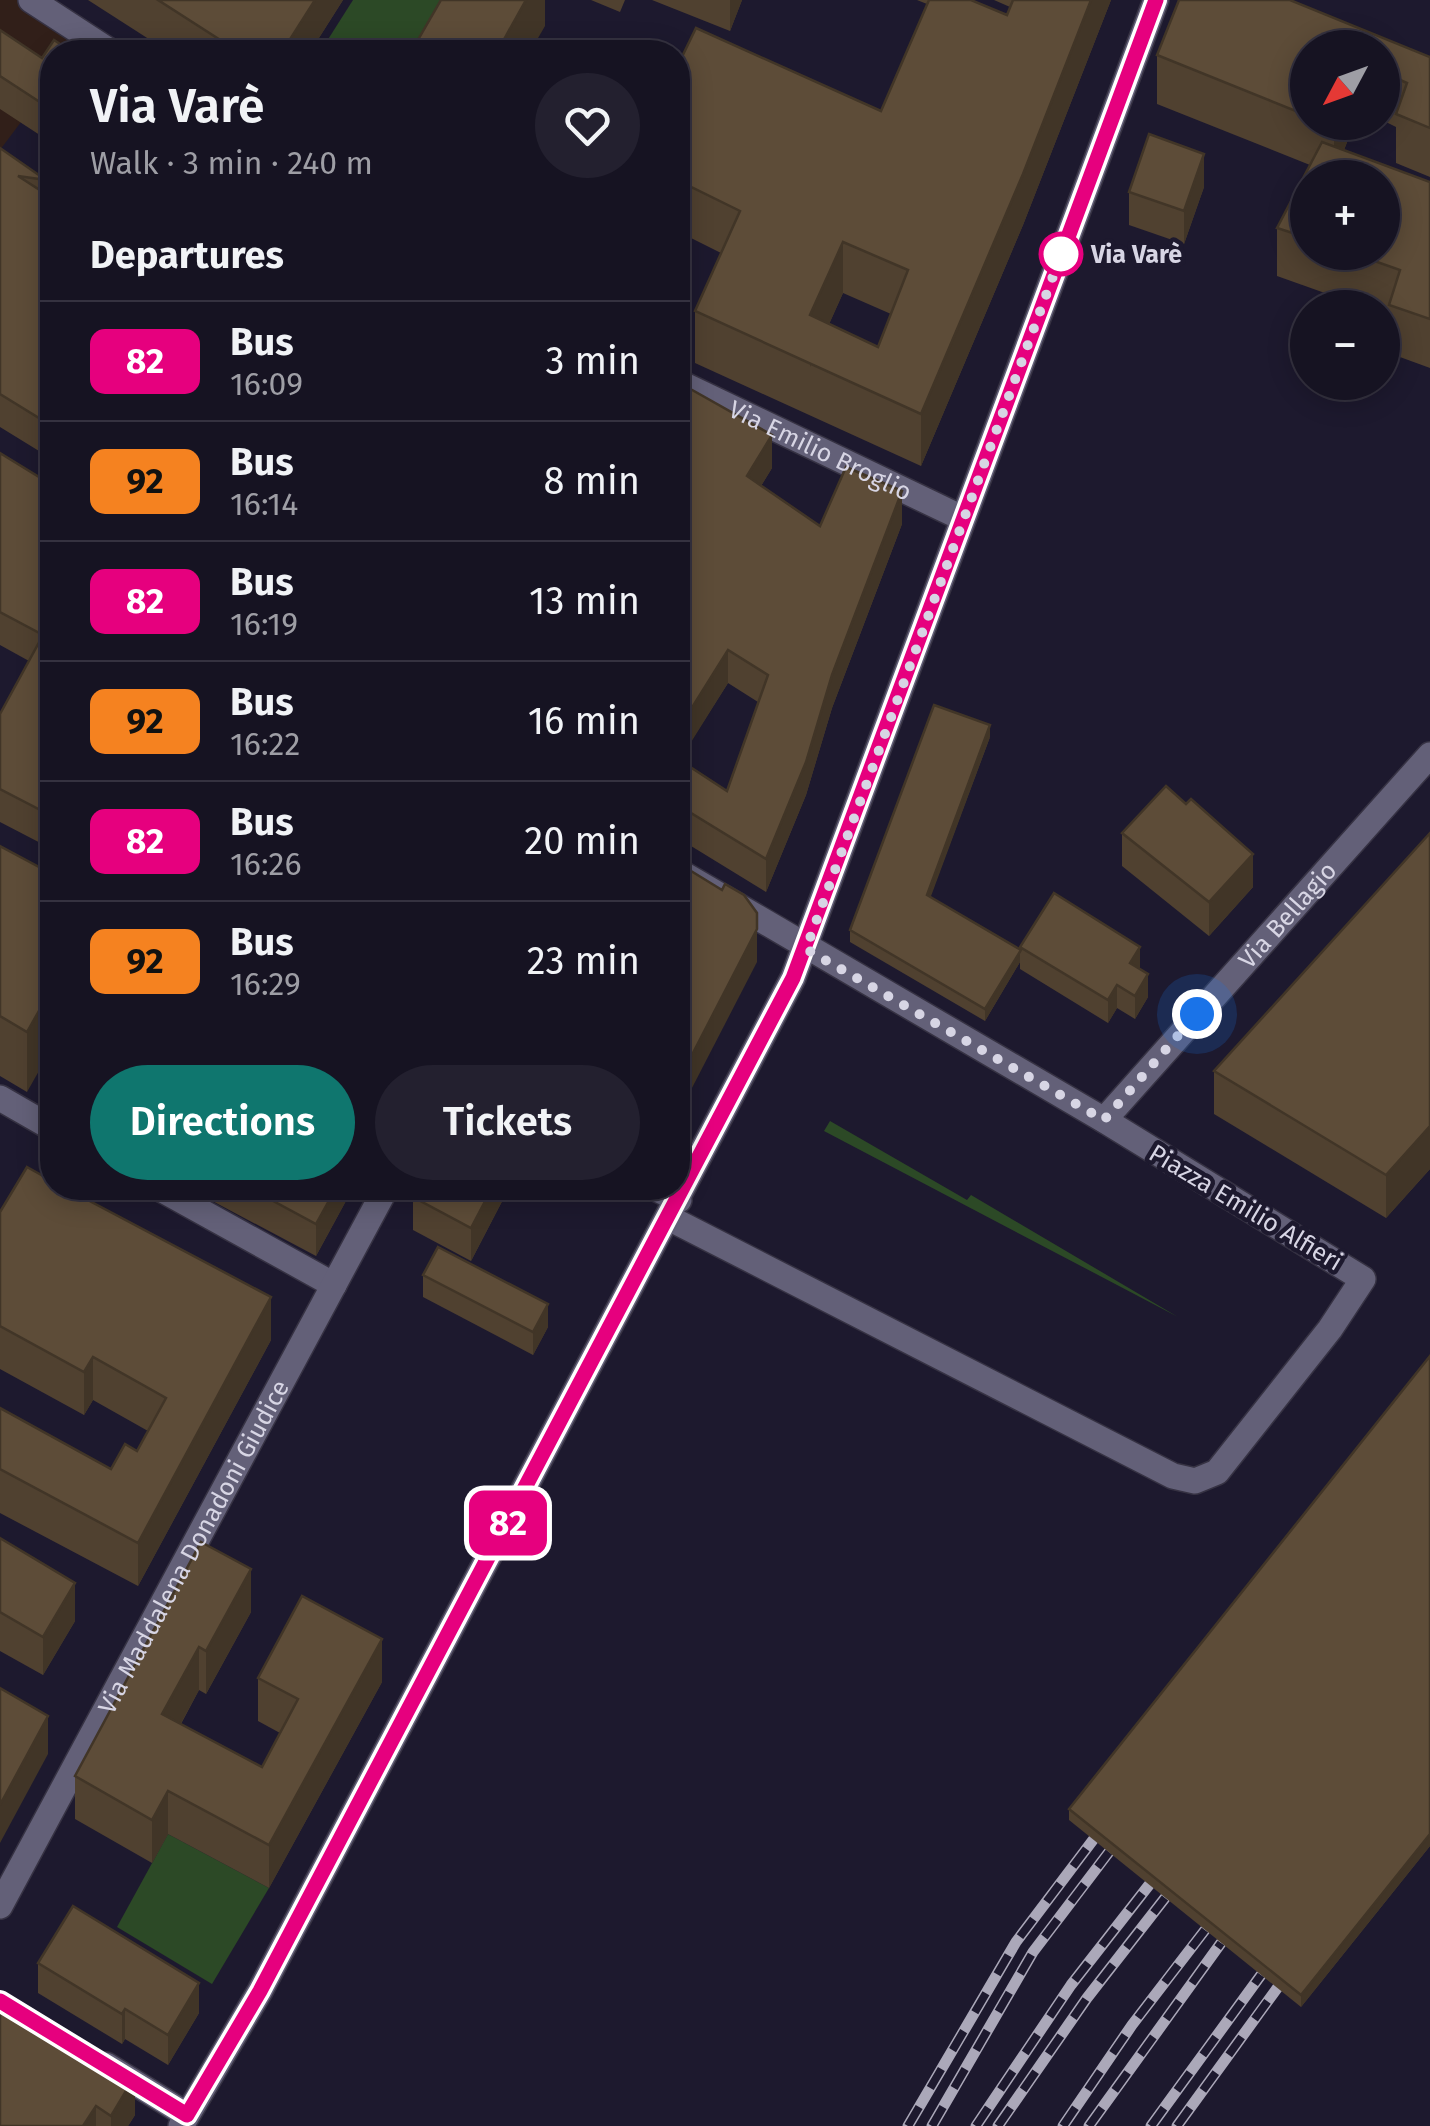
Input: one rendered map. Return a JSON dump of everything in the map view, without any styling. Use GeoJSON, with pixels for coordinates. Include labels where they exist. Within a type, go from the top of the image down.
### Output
{"type":"FeatureCollection","features":[{"type":"Feature","properties":{"kind":"street"},"geometry":{"type":"LineString","coordinates":[[31,0],[93,40]]}},
{"type":"Feature","properties":{"kind":"street"},"geometry":{"type":"LineString","coordinates":[[690,1177],[806,949],[1156,0]]}},
{"type":"Feature","properties":{"kind":"street","name":"Via Emilio Broglio"},"geometry":{"type":"LineString","coordinates":[[690,388],[962,518]]}},
{"type":"Feature","properties":{"kind":"street","name":"Via Bellagio"},"geometry":{"type":"LineString","coordinates":[[1104,1120],[1430,754]]}},
{"type":"Feature","properties":{"kind":"street","name":"Piazza Emilio Alfieri"},"geometry":{"type":"LineString","coordinates":[[674,1209],[1173,1476],[1208,1478],[1217,1472],[1330,1329],[1363,1278],[1104,1120],[806,949],[690,877]]}},
{"type":"Feature","properties":{"kind":"street"},"geometry":{"type":"LineString","coordinates":[[0,1098],[40,1121]]}},
{"type":"Feature","properties":{"kind":"street"},"geometry":{"type":"LineString","coordinates":[[180,1200],[334,1286]]}},
{"type":"Feature","properties":{"kind":"street","name":"Via Maddalena Donadoni Giudice"},"geometry":{"type":"LineString","coordinates":[[0,1906],[380,1200]]}},
{"type":"Feature","properties":{"kind":"street"},"geometry":{"type":"LineString","coordinates":[[666,1200],[674,1209]]}},
{"type":"Feature","properties":{"kind":"street"},"geometry":{"type":"LineString","coordinates":[[80,2049],[184,2120],[285,1944],[679,1200]]}},
{"type":"Feature","properties":{"kind":"shaded area"},"geometry":{"type":"Polygon","coordinates":[[[0,0],[29,0],[81,34],[77,40],[40,40],[40,79],[21,122],[0,150],[0,0]]]}},
{"type":"Feature","properties":{"kind":"green space"},"geometry":{"type":"Polygon","coordinates":[[[353,0],[451,0],[428,40],[328,40],[353,0]]]}},
{"type":"Feature","properties":{"kind":"green space"},"geometry":{"type":"Polygon","coordinates":[[[830,1121],[967,1200],[971,1195],[1178,1317],[824,1131],[830,1121]]]}},
{"type":"Feature","properties":{"kind":"green space"},"geometry":{"type":"Polygon","coordinates":[[[168,1834],[269,1888],[212,1984],[117,1927],[168,1834]]]}},
{"type":"Feature","properties":{"kind":"building"},"geometry":{"type":"Polygon","coordinates":[[[158,0],[315,0],[290,40],[220,40],[158,0]]]}},
{"type":"Feature","properties":{"kind":"building"},"geometry":{"type":"Polygon","coordinates":[[[441,0],[526,0],[504,40],[418,40],[441,0]]]}},
{"type":"Feature","properties":{"kind":"building"},"geometry":{"type":"Polygon","coordinates":[[[929,0],[971,0],[1007,15],[1013,0],[1091,0],[1023,174],[921,414],[695,311],[740,211],[690,186],[690,40],[696,28],[881,111],[929,0]],[[843,242],[810,315],[878,347],[908,270],[843,242]]]}},
{"type":"Feature","properties":{"kind":"building"},"geometry":{"type":"Polygon","coordinates":[[[1179,0],[1290,0],[1364,30],[1290,30],[1290,109],[1157,55],[1179,0]]]}},
{"type":"Feature","properties":{"kind":"building"},"geometry":{"type":"Polygon","coordinates":[[[0,30],[40,57],[40,102],[0,76],[0,30]]]}},
{"type":"Feature","properties":{"kind":"building"},"geometry":{"type":"Polygon","coordinates":[[[1400,45],[1430,57],[1430,128],[1400,116],[1407,83],[1400,80],[1400,45]]]}},
{"type":"Feature","properties":{"kind":"building"},"geometry":{"type":"Polygon","coordinates":[[[1149,134],[1204,154],[1184,211],[1129,192],[1149,134]]]}},
{"type":"Feature","properties":{"kind":"building"},"geometry":{"type":"Polygon","coordinates":[[[1322,142],[1371,160],[1313,160],[1322,142]]]}},
{"type":"Feature","properties":{"kind":"building"},"geometry":{"type":"Polygon","coordinates":[[[0,148],[40,176],[40,179],[18,176],[40,190],[40,419],[0,394],[0,148]]]}},
{"type":"Feature","properties":{"kind":"building"},"geometry":{"type":"Polygon","coordinates":[[[1400,171],[1430,182],[1430,319],[1400,309],[1400,290],[1394,290],[1400,270],[1400,171]]]}},
{"type":"Feature","properties":{"kind":"building"},"geometry":{"type":"Polygon","coordinates":[[[1290,203],[1290,232],[1277,228],[1290,203]]]}},
{"type":"Feature","properties":{"kind":"building"},"geometry":{"type":"Polygon","coordinates":[[[690,389],[772,435],[747,476],[820,526],[846,467],[902,491],[832,675],[806,762],[766,859],[690,812],[690,767],[727,791],[768,675],[728,650],[690,711],[690,389]]]}},
{"type":"Feature","properties":{"kind":"building"},"geometry":{"type":"Polygon","coordinates":[[[0,453],[40,478],[40,633],[0,612],[0,453]]]}},
{"type":"Feature","properties":{"kind":"building"},"geometry":{"type":"Polygon","coordinates":[[[40,641],[40,810],[0,789],[0,714],[40,641]]]}},
{"type":"Feature","properties":{"kind":"building"},"geometry":{"type":"Polygon","coordinates":[[[934,705],[990,725],[927,895],[1021,950],[985,1009],[850,930],[934,705]]]}},
{"type":"Feature","properties":{"kind":"building"},"geometry":{"type":"Polygon","coordinates":[[[1166,786],[1186,804],[1191,799],[1253,854],[1209,902],[1122,833],[1166,786]]]}},
{"type":"Feature","properties":{"kind":"building"},"geometry":{"type":"Polygon","coordinates":[[[1430,833],[1430,1126],[1386,1175],[1214,1071],[1430,833]]]}},
{"type":"Feature","properties":{"kind":"building"},"geometry":{"type":"Polygon","coordinates":[[[0,846],[40,868],[40,1009],[27,1032],[0,1016],[0,846]]]}},
{"type":"Feature","properties":{"kind":"building"},"geometry":{"type":"Polygon","coordinates":[[[690,870],[722,890],[725,884],[744,895],[757,913],[757,929],[690,1059],[690,870]]]}},
{"type":"Feature","properties":{"kind":"building"},"geometry":{"type":"Polygon","coordinates":[[[1054,893],[1140,947],[1130,963],[1148,974],[1135,996],[1117,985],[1108,1000],[1020,947],[1054,893]]]}},
{"type":"Feature","properties":{"kind":"building"},"geometry":{"type":"Polygon","coordinates":[[[27,1167],[40,1174],[40,1200],[88,1200],[271,1297],[138,1543],[0,1469],[0,1408],[111,1469],[125,1444],[137,1451],[166,1398],[93,1357],[84,1372],[0,1326],[0,1212],[27,1167]]]}},
{"type":"Feature","properties":{"kind":"building"},"geometry":{"type":"Polygon","coordinates":[[[271,1200],[329,1200],[316,1224],[271,1200]]]}},
{"type":"Feature","properties":{"kind":"building"},"geometry":{"type":"Polygon","coordinates":[[[419,1200],[486,1200],[471,1228],[419,1200]]]}},
{"type":"Feature","properties":{"kind":"building"},"geometry":{"type":"Polygon","coordinates":[[[438,1247],[548,1304],[533,1332],[423,1275],[438,1247]]]}},
{"type":"Feature","properties":{"kind":"building"},"geometry":{"type":"Polygon","coordinates":[[[1430,1356],[1430,1834],[1301,1995],[1069,1809],[1430,1356]]]}},
{"type":"Feature","properties":{"kind":"building"},"geometry":{"type":"Polygon","coordinates":[[[0,1538],[75,1583],[43,1637],[0,1612],[0,1538]]]}},
{"type":"Feature","properties":{"kind":"building"},"geometry":{"type":"Polygon","coordinates":[[[201,1542],[251,1569],[206,1651],[199,1647],[162,1714],[262,1767],[298,1699],[258,1678],[302,1596],[382,1639],[269,1845],[168,1791],[152,1820],[75,1776],[201,1542]]]}},
{"type":"Feature","properties":{"kind":"building"},"geometry":{"type":"Polygon","coordinates":[[[0,1688],[48,1716],[0,1805],[0,1688]]]}},
{"type":"Feature","properties":{"kind":"building"},"geometry":{"type":"Polygon","coordinates":[[[73,1906],[199,1983],[168,2035],[125,2009],[122,2014],[38,1963],[73,1906]]]}},
{"type":"Feature","properties":{"kind":"building"},"geometry":{"type":"Polygon","coordinates":[[[0,1992],[135,2076],[111,2116],[96,2106],[83,2126],[0,2126],[0,1992]]]}},
{"type":"Feature","properties":{"kind":"railway"},"geometry":{"type":"LineString","coordinates":[[908,2126],[1016,1942],[1093,1840]]}},
{"type":"Feature","properties":{"kind":"railway"},"geometry":{"type":"LineString","coordinates":[[932,2126],[1033,1952],[1109,1852]]}},
{"type":"Feature","properties":{"kind":"railway"},"geometry":{"type":"LineString","coordinates":[[976,2126],[1071,1985],[1149,1885]]}},
{"type":"Feature","properties":{"kind":"railway"},"geometry":{"type":"LineString","coordinates":[[998,2126],[1087,1998],[1165,1898]]}},
{"type":"Feature","properties":{"kind":"railway"},"geometry":{"type":"LineString","coordinates":[[1063,2126],[1132,2025],[1205,1930]]}},
{"type":"Feature","properties":{"kind":"railway"},"geometry":{"type":"LineString","coordinates":[[1089,2126],[1221,1943]]}},
{"type":"Feature","properties":{"kind":"railway"},"geometry":{"type":"LineString","coordinates":[[1151,2126],[1261,1975]]}},
{"type":"Feature","properties":{"kind":"railway"},"geometry":{"type":"LineString","coordinates":[[1177,2126],[1278,1987]]}},
{"type":"Feature","properties":{"kind":"bus line","name":"82"},"geometry":{"type":"LineString","coordinates":[[690,1178],[793,978],[818,920],[962,518],[1156,0]]}},
{"type":"Feature","properties":{"kind":"bus line","name":"82"},"geometry":{"type":"LineString","coordinates":[[0,2001],[187,2115],[260,1991],[679,1200]]}},
{"type":"Feature","properties":{"kind":"place","name":"Via Varè"},"geometry":{"type":"Point","coordinates":[1061,254]}},
{"type":"Feature","properties":{"kind":"route"},"geometry":{"type":"LineString","coordinates":[[1061,254],[1063,249],[806,949],[1104,1120],[1197,1014]]}}]}
